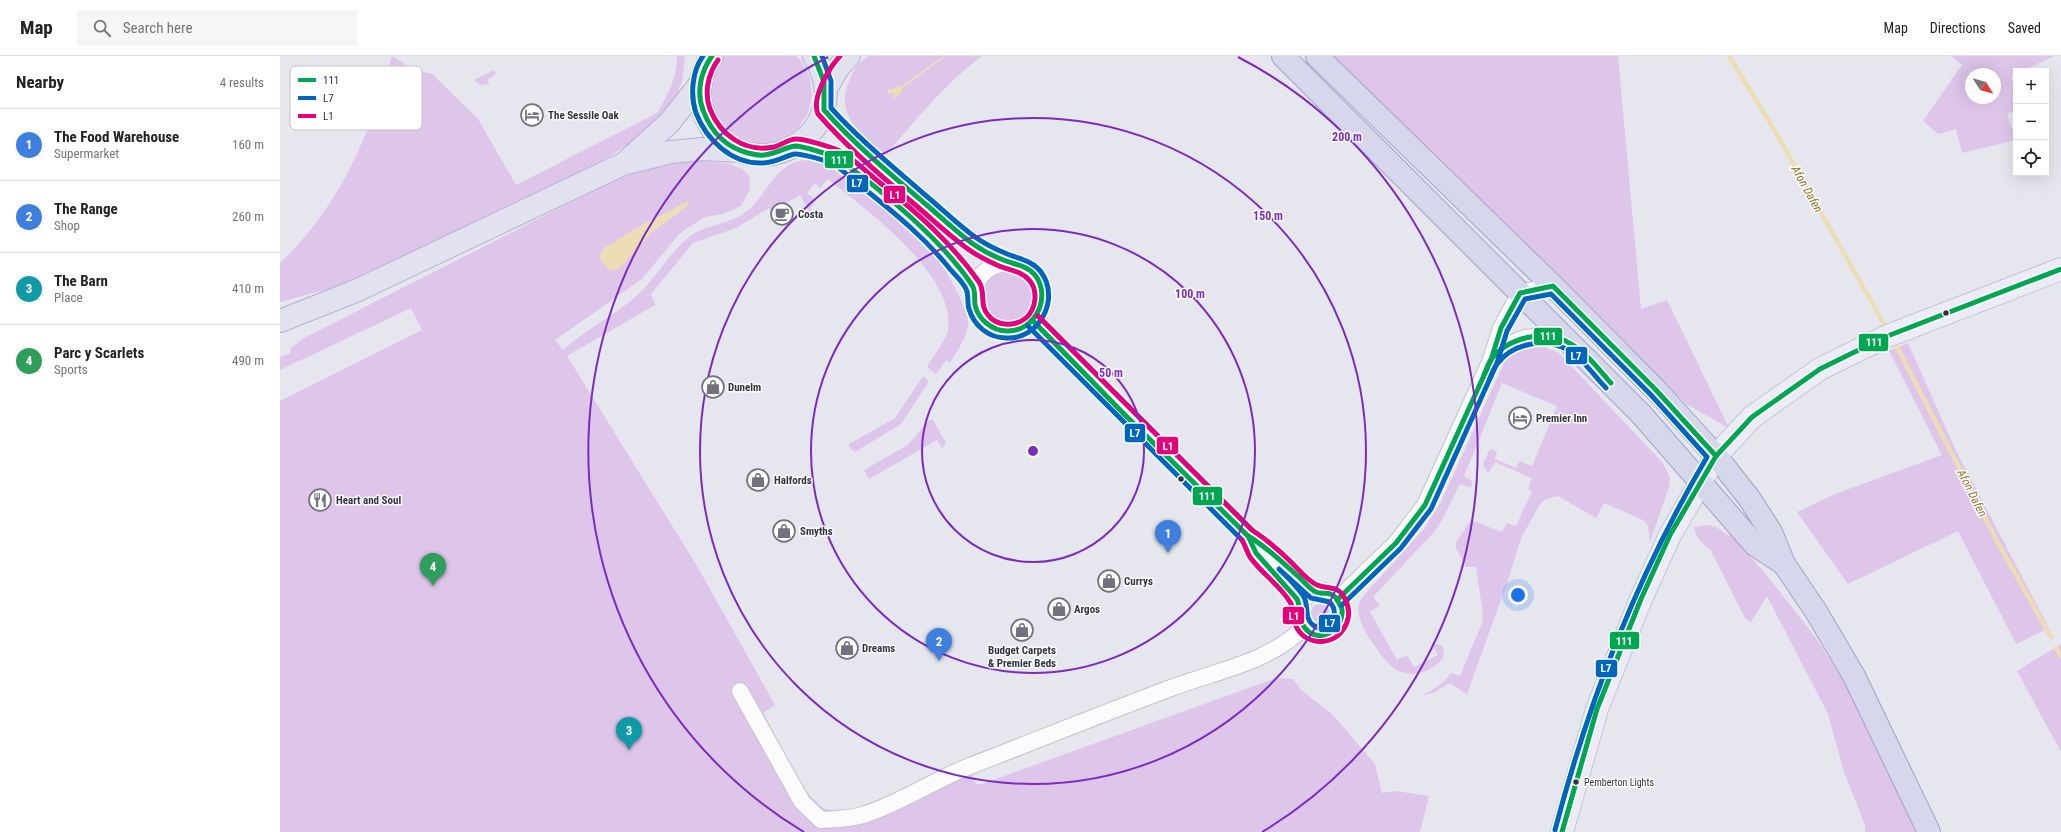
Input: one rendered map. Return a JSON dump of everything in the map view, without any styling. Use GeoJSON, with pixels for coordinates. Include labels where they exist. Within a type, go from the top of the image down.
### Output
{"type":"FeatureCollection","features":[{"type":"Feature","properties":{"kind":"highway"},"geometry":{"type":"LineString","coordinates":[[1283,56],[1640,414],[1755,545],[1784,564]]}},
{"type":"Feature","properties":{"kind":"highway"},"geometry":{"type":"LineString","coordinates":[[1317,56],[1553,286],[1656,390],[1716,456],[1749,498],[1771,532],[1784,564],[1817,613],[1854,676],[1930,832]]}},
{"type":"Feature","properties":{"kind":"main road"},"geometry":{"type":"LineString","coordinates":[[814,56],[820,66],[825,99]]}},
{"type":"Feature","properties":{"kind":"main road"},"geometry":{"type":"LineString","coordinates":[[280,321],[358,290],[623,164],[671,152],[703,149],[740,151],[761,156],[778,153],[796,146],[815,128],[838,68],[849,56]]}},
{"type":"Feature","properties":{"kind":"main road"},"geometry":{"type":"LineString","coordinates":[[705,65],[701,105],[708,124],[722,140],[740,151]]}},
{"type":"Feature","properties":{"kind":"main road"},"geometry":{"type":"LineString","coordinates":[[623,164],[669,123],[705,65]]}},
{"type":"Feature","properties":{"kind":"main road"},"geometry":{"type":"LineString","coordinates":[[1562,832],[1597,709],[1641,600],[1670,535],[1716,456],[1752,417],[1820,369],[1885,337],[2061,269]]}},
{"type":"Feature","properties":{"kind":"street"},"geometry":{"type":"LineString","coordinates":[[825,99],[862,150],[973,244],[1009,262],[1020,264],[1030,270],[1037,278],[1042,289],[1040,311],[1033,321],[1024,328],[1013,332],[1001,331],[990,327],[981,320],[975,310],[973,298],[974,287],[979,276],[987,268],[997,264],[1009,262]]}},
{"type":"Feature","properties":{"kind":"street"},"geometry":{"type":"LineString","coordinates":[[796,146],[836,157],[912,218],[947,254],[974,287]]}},
{"type":"Feature","properties":{"kind":"street"},"geometry":{"type":"LineString","coordinates":[[1337,600],[1396,543],[1425,505],[1491,360],[1502,328],[1520,293],[1553,286]]}},
{"type":"Feature","properties":{"kind":"street"},"geometry":{"type":"LineString","coordinates":[[1033,321],[1124,414],[1248,536],[1264,545],[1315,592]]}},
{"type":"Feature","properties":{"kind":"street"},"geometry":{"type":"LineString","coordinates":[[1491,360],[1506,346],[1525,337],[1544,336],[1570,344]]}},
{"type":"Feature","properties":{"kind":"street"},"geometry":{"type":"LineString","coordinates":[[1248,536],[1256,553],[1285,584],[1300,606]]}},
{"type":"Feature","properties":{"kind":"street"},"geometry":{"type":"LineString","coordinates":[[1315,592],[1329,593],[1337,600],[1342,609],[1342,616],[1336,628],[1330,633],[1316,635],[1304,627],[1299,613],[1300,606],[1309,595],[1315,592]]}},
{"type":"Feature","properties":{"kind":"street"},"geometry":{"type":"LineString","coordinates":[[740,691],[802,802],[821,820],[841,819],[862,815],[888,805],[968,767],[1172,687],[1255,659],[1280,646],[1304,627]]}},
{"type":"Feature","properties":{"kind":"shaded area"},"geometry":{"type":"Polygon","coordinates":[[[392,56],[408,66],[389,66],[392,56]]]}},
{"type":"Feature","properties":{"kind":"shaded area"},"geometry":{"type":"Polygon","coordinates":[[[677,56],[685,56],[682,82],[672,105],[640,137],[568,183],[357,281],[280,302],[280,263],[301,241],[320,217],[336,193],[363,141],[367,130],[422,130],[422,72],[432,74],[478,119],[516,185],[657,113],[665,100],[674,79],[677,56]]]}},
{"type":"Feature","properties":{"kind":"shaded area"},"geometry":{"type":"Polygon","coordinates":[[[720,56],[796,56],[801,61],[810,77],[812,95],[808,113],[798,128],[785,139],[769,145],[752,145],[722,131],[707,102],[711,69],[720,56]]]}},
{"type":"Feature","properties":{"kind":"shaded area"},"geometry":{"type":"Polygon","coordinates":[[[869,56],[944,56],[894,93],[894,99],[902,88],[946,56],[982,56],[943,91],[919,116],[885,156],[867,140],[852,123],[845,103],[846,92],[854,71],[859,63],[869,56]]]}},
{"type":"Feature","properties":{"kind":"shaded area"},"geometry":{"type":"Polygon","coordinates":[[[946,56],[902,88],[902,92],[894,99],[894,93],[888,94],[888,89],[900,87],[946,56]]]}},
{"type":"Feature","properties":{"kind":"shaded area"},"geometry":{"type":"Polygon","coordinates":[[[1332,56],[1618,56],[1641,309],[1667,300],[1729,428],[1686,404],[1332,56]]]}},
{"type":"Feature","properties":{"kind":"shaded area"},"geometry":{"type":"Polygon","coordinates":[[[1952,56],[2054,56],[2028,68],[2013,68],[2013,75],[2011,76],[2013,82],[2013,111],[2007,114],[2013,131],[2013,141],[1962,153],[1956,129],[1938,134],[1923,121],[1962,65],[1952,56]]]}},
{"type":"Feature","properties":{"kind":"shaded area"},"geometry":{"type":"Polygon","coordinates":[[[494,70],[496,74],[487,80],[490,84],[480,85],[474,80],[494,70]]]}},
{"type":"Feature","properties":{"kind":"shaded area"},"geometry":{"type":"Polygon","coordinates":[[[687,160],[727,163],[743,169],[749,176],[749,191],[741,206],[723,214],[705,217],[680,233],[642,279],[555,340],[563,350],[641,292],[680,245],[688,238],[701,230],[729,221],[743,214],[752,207],[780,172],[798,161],[810,160],[827,163],[840,169],[892,212],[919,237],[935,255],[944,269],[956,289],[968,318],[967,330],[963,340],[950,363],[946,360],[936,374],[927,367],[942,344],[948,330],[947,309],[938,287],[924,266],[905,245],[864,208],[828,179],[820,188],[815,183],[807,193],[816,200],[810,209],[819,216],[814,221],[800,195],[771,211],[769,208],[736,228],[693,243],[651,294],[655,305],[567,356],[697,566],[775,705],[763,713],[804,790],[824,809],[850,812],[968,767],[976,784],[982,784],[1276,678],[1293,679],[1301,690],[1333,715],[1375,764],[1382,793],[1396,791],[1429,796],[1420,832],[280,832],[280,401],[422,330],[411,308],[280,370],[280,357],[291,353],[291,348],[304,338],[613,181],[645,169],[687,160]],[[689,201],[642,225],[603,249],[599,258],[620,268],[652,232],[677,214],[689,201]]]}},
{"type":"Feature","properties":{"kind":"shaded area"},"geometry":{"type":"Polygon","coordinates":[[[688,201],[689,204],[652,232],[620,268],[610,271],[599,258],[603,249],[642,225],[688,201]]]}},
{"type":"Feature","properties":{"kind":"shaded area"},"geometry":{"type":"Polygon","coordinates":[[[1001,269],[1025,273],[1037,293],[1030,316],[1017,324],[1002,324],[988,317],[980,303],[982,286],[1001,269]]]}},
{"type":"Feature","properties":{"kind":"shaded area"},"geometry":{"type":"Polygon","coordinates":[[[1908,343],[1956,451],[2049,628],[2016,644],[1958,531],[1848,584],[1797,512],[1835,494],[1942,455],[1889,351],[1908,343]]]}},
{"type":"Feature","properties":{"kind":"shaded area"},"geometry":{"type":"Polygon","coordinates":[[[1539,345],[1559,353],[1662,462],[1670,478],[1669,487],[1650,542],[1648,526],[1645,521],[1604,503],[1596,518],[1558,496],[1546,499],[1540,504],[1521,538],[1509,577],[1467,694],[1450,683],[1433,693],[1421,696],[1438,686],[1451,673],[1460,676],[1482,623],[1483,614],[1476,567],[1466,567],[1456,548],[1456,542],[1471,520],[1502,532],[1507,523],[1516,526],[1532,491],[1528,489],[1532,478],[1495,462],[1488,474],[1483,464],[1490,449],[1497,452],[1495,459],[1516,468],[1519,461],[1532,466],[1557,406],[1502,383],[1464,476],[1472,481],[1472,486],[1469,487],[1460,484],[1435,531],[1373,597],[1380,605],[1370,612],[1397,660],[1407,655],[1414,667],[1438,655],[1432,644],[1441,645],[1444,651],[1444,655],[1440,661],[1428,670],[1414,674],[1400,672],[1394,668],[1383,657],[1366,633],[1361,623],[1358,605],[1365,594],[1423,530],[1441,502],[1504,363],[1515,352],[1528,346],[1539,345]]]}},
{"type":"Feature","properties":{"kind":"shaded area"},"geometry":{"type":"Polygon","coordinates":[[[923,376],[929,381],[901,424],[855,452],[849,447],[849,444],[895,418],[923,376]]]}},
{"type":"Feature","properties":{"kind":"shaded area"},"geometry":{"type":"Polygon","coordinates":[[[929,420],[933,420],[946,443],[942,448],[937,440],[869,479],[864,470],[908,445],[929,420]]]}},
{"type":"Feature","properties":{"kind":"shaded area"},"geometry":{"type":"Polygon","coordinates":[[[1707,525],[1716,527],[1729,536],[1731,534],[1769,578],[1816,638],[1868,719],[1922,832],[1865,832],[1865,825],[1844,772],[1828,714],[1767,596],[1751,622],[1745,618],[1710,549],[1699,540],[1696,534],[1694,527],[1707,525]]]}},
{"type":"Feature","properties":{"kind":"shaded area"},"geometry":{"type":"Polygon","coordinates":[[[1320,604],[1326,607],[1329,613],[1326,619],[1320,622],[1314,619],[1311,613],[1314,607],[1320,604]]]}},
{"type":"Feature","properties":{"kind":"shaded area"},"geometry":{"type":"Polygon","coordinates":[[[2061,644],[2061,752],[2017,671],[2061,644]]]}},
{"type":"Feature","properties":{"kind":"waterway","name":"Afon Dafen"},"geometry":{"type":"LineString","coordinates":[[1729,56],[1772,126],[1884,324]]}},
{"type":"Feature","properties":{"kind":"waterway","name":"Afon Dafen"},"geometry":{"type":"LineString","coordinates":[[1897,347],[1999,545],[2051,637]]}},
{"type":"Feature","properties":{"kind":"waterway","name":"Afon Dafen"},"geometry":{"type":"LineString","coordinates":[[2056,648],[2061,657]]}},
{"type":"Feature","properties":{"kind":"transit line","name":"L7"},"geometry":{"type":"LineString","coordinates":[[703,56],[694,76],[694,106],[700,123],[713,141],[721,148],[740,159],[751,162],[771,162],[797,154],[832,163],[900,218],[941,258],[965,286],[967,291],[968,307],[974,321],[978,326],[994,336],[1006,338],[1018,337],[1028,332],[1037,325],[1043,316],[1047,305],[1049,294],[1047,283],[1041,272],[1029,262],[994,248],[968,232],[853,131],[831,108],[831,81],[822,56]]}},
{"type":"Feature","properties":{"kind":"transit line","name":"111"},"geometry":{"type":"LineString","coordinates":[[712,56],[702,75],[700,96],[706,118],[720,138],[732,147],[756,155],[768,154],[795,146],[804,147],[838,159],[892,201],[945,251],[973,287],[975,305],[979,315],[986,323],[996,329],[1007,331],[1017,330],[1026,326],[1033,320],[1041,303],[1042,293],[1040,284],[1035,275],[1025,268],[998,258],[973,244],[888,172],[849,136],[824,110],[824,82],[814,56]]}},
{"type":"Feature","properties":{"kind":"transit line","name":"L1"},"geometry":{"type":"LineString","coordinates":[[718,60],[709,77],[707,97],[714,118],[727,134],[735,140],[753,147],[774,147],[796,139],[818,143],[843,153],[854,160],[906,204],[957,254],[979,282],[982,290],[985,311],[992,319],[1001,324],[1018,323],[1023,320],[1030,313],[1035,299],[1033,285],[1030,281],[1019,273],[999,266],[971,252],[864,160],[840,138],[818,114],[816,107],[822,84],[826,75],[840,56]]}},
{"type":"Feature","properties":{"kind":"transit line","name":"111"},"geometry":{"type":"LineString","coordinates":[[1562,832],[1597,709],[1641,599],[1670,535],[1716,456],[1752,417],[1820,369],[1885,337],[2061,269]]}},
{"type":"Feature","properties":{"kind":"transit line","name":"111"},"geometry":{"type":"LineString","coordinates":[[1337,600],[1396,543],[1425,505],[1491,360],[1501,328],[1520,293],[1553,286],[1656,390],[1716,456]]}},
{"type":"Feature","properties":{"kind":"transit line","name":"L7"},"geometry":{"type":"LineString","coordinates":[[1342,605],[1401,548],[1431,509],[1497,363],[1507,331],[1525,299],[1551,294],[1651,395],[1707,457],[1659,547],[1637,592],[1618,638],[1584,732],[1555,830]]}},
{"type":"Feature","properties":{"kind":"transit line","name":"L7"},"geometry":{"type":"LineString","coordinates":[[1038,316],[1252,530]]}},
{"type":"Feature","properties":{"kind":"transit line","name":"L1"},"geometry":{"type":"LineString","coordinates":[[1038,316],[1252,530],[1278,550],[1310,581],[1317,585],[1336,589],[1342,594],[1347,602],[1349,614],[1346,625],[1340,634],[1327,641],[1320,642],[1314,641],[1301,634],[1294,622],[1292,605],[1281,590],[1254,563],[1242,540]]}},
{"type":"Feature","properties":{"kind":"transit line","name":"111"},"geometry":{"type":"LineString","coordinates":[[1033,321],[1046,334],[1124,414],[1033,321]]}},
{"type":"Feature","properties":{"kind":"transit line","name":"L7"},"geometry":{"type":"LineString","coordinates":[[1028,326],[1242,540]]}},
{"type":"Feature","properties":{"kind":"transit line","name":"111"},"geometry":{"type":"LineString","coordinates":[[1484,375],[1490,361],[1506,346],[1517,341],[1539,336],[1561,339],[1571,344],[1582,352],[1611,383]]}},
{"type":"Feature","properties":{"kind":"transit line","name":"L7"},"geometry":{"type":"LineString","coordinates":[[1490,378],[1497,364],[1503,357],[1511,352],[1529,344],[1548,343],[1557,345],[1572,352],[1606,388]]}},
{"type":"Feature","properties":{"kind":"transit line","name":"111"},"geometry":{"type":"LineString","coordinates":[[1124,414],[1248,536]]}},
{"type":"Feature","properties":{"kind":"transit line","name":"111"},"geometry":{"type":"LineString","coordinates":[[1248,536],[1262,545],[1314,591],[1317,593],[1329,594],[1335,597],[1342,608],[1342,616],[1340,622],[1332,631],[1327,634],[1315,635],[1305,628],[1301,621],[1297,599],[1256,553],[1248,536]]}},
{"type":"Feature","properties":{"kind":"transit line","name":"L7"},"geometry":{"type":"LineString","coordinates":[[1279,569],[1311,598],[1330,602],[1334,608],[1334,614],[1328,625],[1320,628],[1310,622],[1308,619],[1304,597],[1296,586],[1279,569]]}},
{"type":"Feature","properties":{"kind":"place","name":"The Sessile Oak"},"geometry":{"type":"Point","coordinates":[532,115]}},
{"type":"Feature","properties":{"kind":"place","name":"Costa"},"geometry":{"type":"Point","coordinates":[782,214]}},
{"type":"Feature","properties":{"kind":"place","name":"Dunelm"},"geometry":{"type":"Point","coordinates":[713,387]}},
{"type":"Feature","properties":{"kind":"place","name":"Premier Inn"},"geometry":{"type":"Point","coordinates":[1520,418]}},
{"type":"Feature","properties":{"kind":"place","name":"Halfords"},"geometry":{"type":"Point","coordinates":[758,480]}},
{"type":"Feature","properties":{"kind":"place","name":"Heart and Soul"},"geometry":{"type":"Point","coordinates":[320,500]}},
{"type":"Feature","properties":{"kind":"place","name":"Smyths"},"geometry":{"type":"Point","coordinates":[784,531]}},
{"type":"Feature","properties":{"kind":"place","name":"The Food Warehouse"},"geometry":{"type":"Point","coordinates":[1168,553]}},
{"type":"Feature","properties":{"kind":"place","name":"Currys"},"geometry":{"type":"Point","coordinates":[1109,581]}},
{"type":"Feature","properties":{"kind":"place","name":"Parc y Scarlets"},"geometry":{"type":"Point","coordinates":[433,586]}},
{"type":"Feature","properties":{"kind":"place","name":"Argos"},"geometry":{"type":"Point","coordinates":[1059,609]}},
{"type":"Feature","properties":{"kind":"place","name":"Budget Carpets & Premier Beds"},"geometry":{"type":"Point","coordinates":[1022,630]}},
{"type":"Feature","properties":{"kind":"place","name":"Dreams"},"geometry":{"type":"Point","coordinates":[847,648]}},
{"type":"Feature","properties":{"kind":"place","name":"The Range"},"geometry":{"type":"Point","coordinates":[939,661]}},
{"type":"Feature","properties":{"kind":"place","name":"The Barn"},"geometry":{"type":"Point","coordinates":[629,750]}},
{"type":"Feature","properties":{"kind":"place","name":"Pemberton Lights"},"geometry":{"type":"Point","coordinates":[1576,782]}}]}
